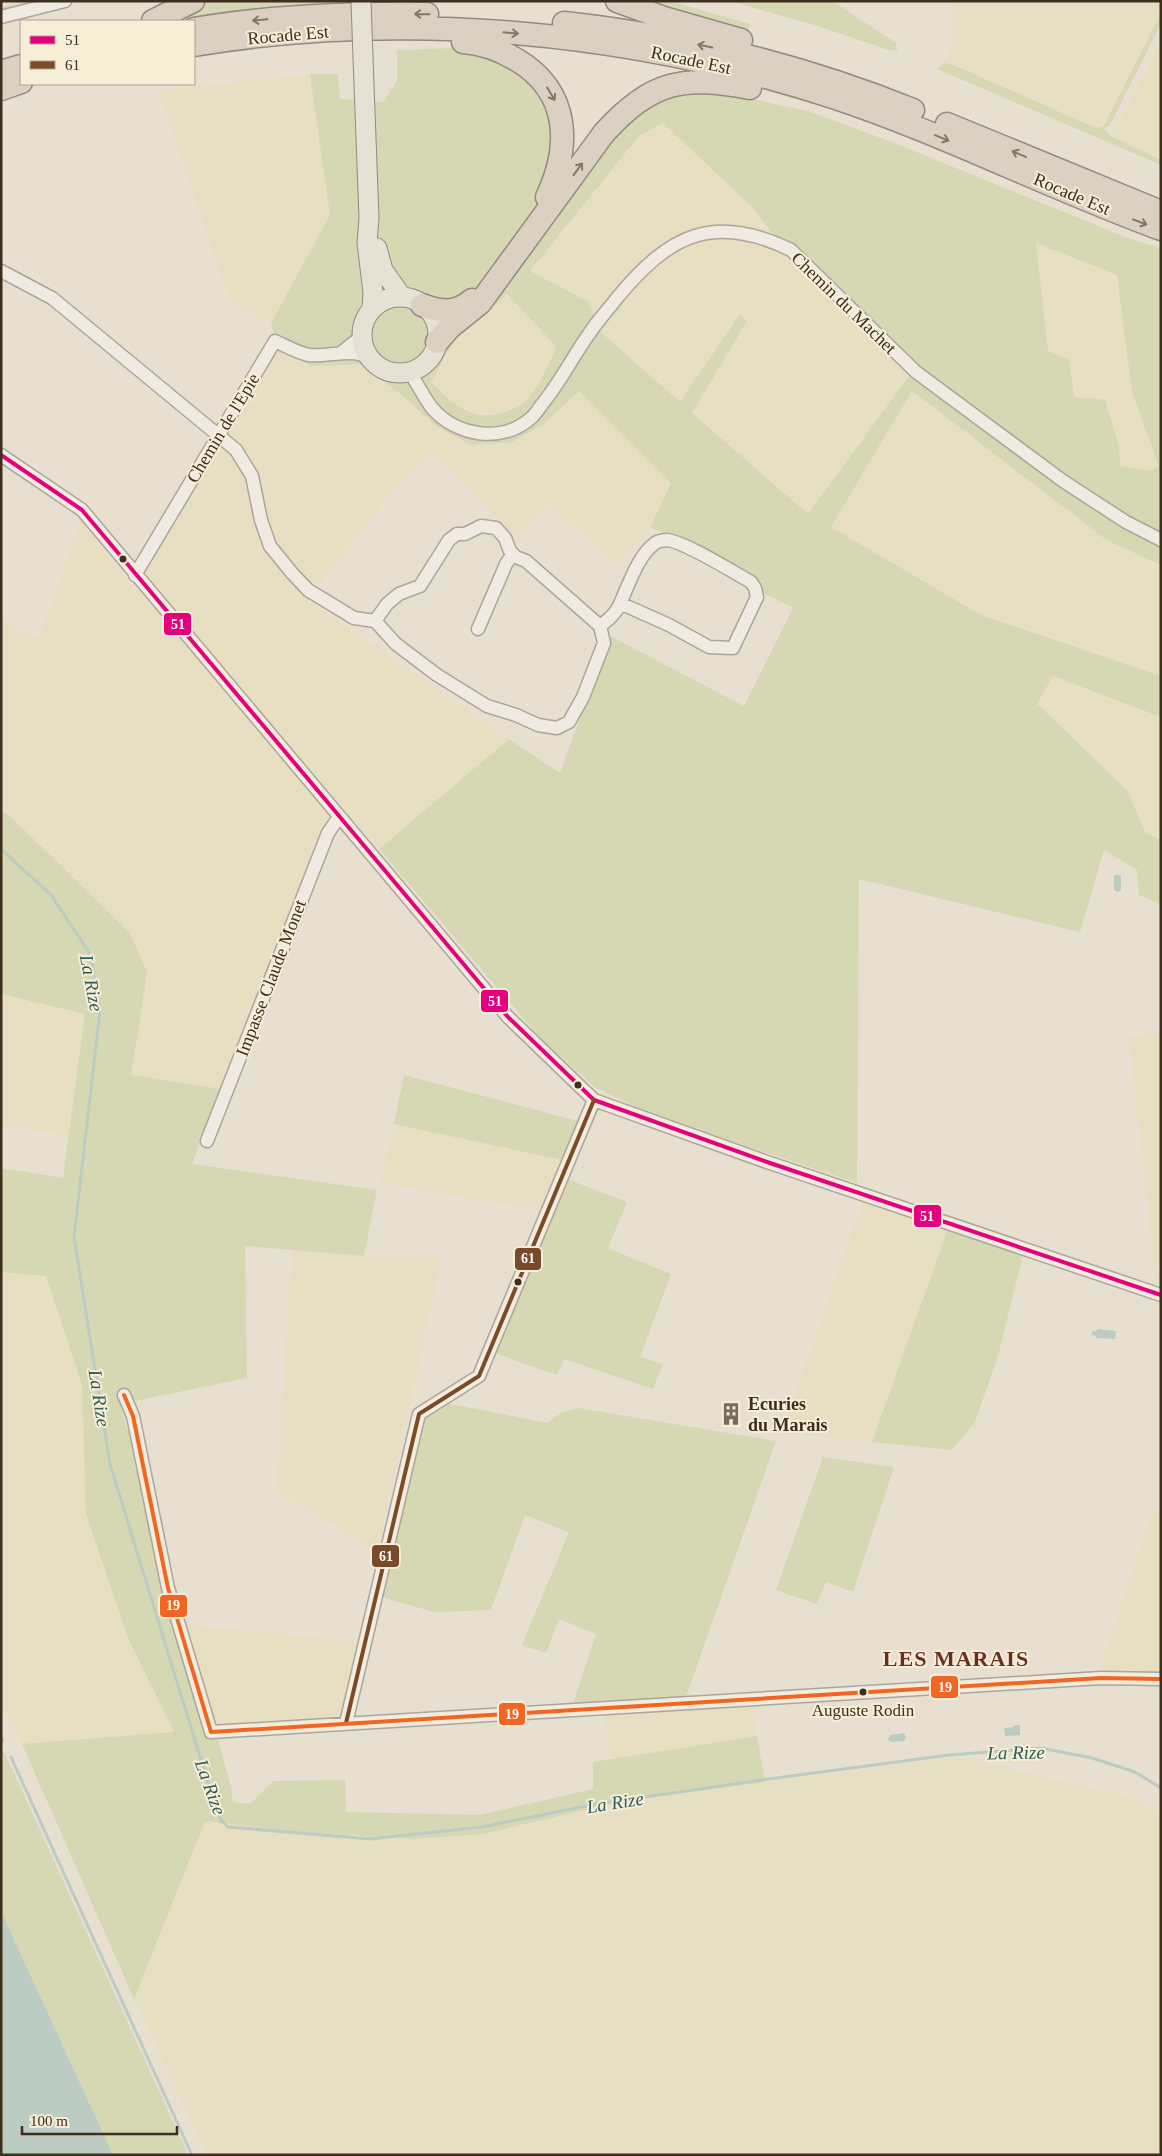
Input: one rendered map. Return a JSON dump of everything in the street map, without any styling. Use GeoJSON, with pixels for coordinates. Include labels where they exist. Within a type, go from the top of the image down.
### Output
{"type":"FeatureCollection","features":[{"type":"Feature","properties":{"kind":"highway"},"geometry":{"type":"LineString","coordinates":[[155,20],[193,1]]}},
{"type":"Feature","properties":{"kind":"highway"},"geometry":{"type":"LineString","coordinates":[[437,342],[449,328],[480,303],[604,133],[622,113],[640,99],[659,88],[696,81],[720,82],[753,88],[872,120],[899,113],[890,92],[827,67],[664,18],[616,1]]}},
{"type":"Feature","properties":{"kind":"highway","name":"Rocade Est"},"geometry":{"type":"LineString","coordinates":[[195,29],[254,21],[383,13],[511,18],[597,27],[668,39],[781,65],[899,113],[1161,212]]}},
{"type":"Feature","properties":{"kind":"highway"},"geometry":{"type":"LineString","coordinates":[[409,29],[422,38],[473,42],[485,45],[507,54],[526,66],[542,80],[553,97],[560,113],[563,129],[560,163],[545,202],[478,294],[458,310],[436,310],[412,301]]}},
{"type":"Feature","properties":{"kind":"highway","name":"Rocade Est"},"geometry":{"type":"LineString","coordinates":[[195,45],[293,33],[409,29],[507,33],[639,49],[772,79],[899,113],[1161,230]]}},
{"type":"Feature","properties":{"kind":"highway"},"geometry":{"type":"LineString","coordinates":[[1,72],[20,66]]}},
{"type":"Feature","properties":{"kind":"highway"},"geometry":{"type":"LineString","coordinates":[[1,88],[20,82]]}},
{"type":"Feature","properties":{"kind":"main road"},"geometry":{"type":"LineString","coordinates":[[361,1],[369,218],[367,243],[373,292],[372,309]]}},
{"type":"Feature","properties":{"kind":"main road"},"geometry":{"type":"LineString","coordinates":[[369,218],[383,270],[412,301],[435,321],[437,342],[434,352],[428,361],[420,368],[410,372],[398,374],[387,372],[376,366],[368,357],[363,346],[361,336],[366,317],[380,302],[391,298],[412,301]]}},
{"type":"Feature","properties":{"kind":"street"},"geometry":{"type":"LineString","coordinates":[[1,17],[65,1]]}},
{"type":"Feature","properties":{"kind":"street","name":"Chemin du Machet"},"geometry":{"type":"LineString","coordinates":[[410,372],[433,408],[452,425],[474,433],[494,434],[510,430],[531,418],[557,386],[589,334],[634,278],[662,251],[685,238],[716,231],[748,233],[766,238],[791,250],[916,372],[1063,482],[1126,522],[1161,540]]}},
{"type":"Feature","properties":{"kind":"street"},"geometry":{"type":"LineString","coordinates":[[1,271],[52,298],[236,450],[252,476],[261,520],[270,546],[308,590],[354,618],[375,621],[396,644],[437,675],[487,706],[516,715],[538,725],[557,728],[569,722],[584,697],[604,643],[600,626],[532,566],[513,554],[505,538],[496,528],[481,526],[464,534],[457,534],[448,540],[420,586],[399,594],[387,604],[375,621]]}},
{"type":"Feature","properties":{"kind":"street"},"geometry":{"type":"LineString","coordinates":[[342,352],[361,336]]}},
{"type":"Feature","properties":{"kind":"street","name":"Chemin de l'Epie"},"geometry":{"type":"LineString","coordinates":[[135,575],[276,341],[306,354],[329,356],[342,352],[368,357]]}},
{"type":"Feature","properties":{"kind":"street"},"geometry":{"type":"LineString","coordinates":[[1,455],[82,510],[508,1017],[594,1100],[774,1164],[1161,1295]]}},
{"type":"Feature","properties":{"kind":"street"},"geometry":{"type":"LineString","coordinates":[[600,626],[612,617],[622,604],[629,583],[644,555],[654,543],[666,540],[681,544],[751,582],[758,597],[733,648],[709,647],[669,625],[622,604]]}},
{"type":"Feature","properties":{"kind":"street"},"geometry":{"type":"LineString","coordinates":[[478,629],[506,564],[513,554]]}},
{"type":"Feature","properties":{"kind":"street","name":"Impasse Claude Monet"},"geometry":{"type":"LineString","coordinates":[[208,1141],[328,833],[339,817]]}},
{"type":"Feature","properties":{"kind":"street"},"geometry":{"type":"LineString","coordinates":[[346,1723],[419,1414],[479,1376],[594,1100]]}},
{"type":"Feature","properties":{"kind":"street"},"geometry":{"type":"LineString","coordinates":[[124,1395],[133,1416],[168,1588],[211,1732],[1101,1678],[1161,1679]]}},
{"type":"Feature","properties":{"kind":"shaded area"},"geometry":{"type":"Polygon","coordinates":[[[950,1],[1161,1],[1161,14],[1107,120],[1103,127],[1096,129],[951,64],[943,63],[949,52],[951,39],[950,1]]]}},
{"type":"Feature","properties":{"kind":"shaded area"},"geometry":{"type":"Polygon","coordinates":[[[1161,40],[1161,160],[1112,137],[1161,40]]]}},
{"type":"Feature","properties":{"kind":"shaded area"},"geometry":{"type":"Polygon","coordinates":[[[310,74],[330,215],[271,323],[241,308],[227,293],[159,91],[310,74]]]}},
{"type":"Feature","properties":{"kind":"shaded area"},"geometry":{"type":"Polygon","coordinates":[[[663,123],[751,206],[796,263],[912,371],[808,514],[692,413],[747,320],[739,315],[680,402],[604,335],[587,301],[530,271],[639,136],[663,123]]]}},
{"type":"Feature","properties":{"kind":"shaded area"},"geometry":{"type":"Polygon","coordinates":[[[1036,243],[1117,275],[1132,392],[1159,466],[1149,471],[1120,466],[1119,447],[1074,397],[1069,359],[1048,351],[1036,243]]]}},
{"type":"Feature","properties":{"kind":"shaded area"},"geometry":{"type":"Polygon","coordinates":[[[507,294],[556,346],[551,362],[528,399],[500,414],[476,414],[452,402],[431,382],[456,336],[486,314],[507,294]]]}},
{"type":"Feature","properties":{"kind":"shaded area"},"geometry":{"type":"Polygon","coordinates":[[[278,348],[311,366],[360,364],[403,396],[436,426],[545,423],[579,391],[671,483],[650,527],[617,565],[550,505],[518,537],[429,453],[385,501],[308,600],[509,739],[379,849],[335,798],[221,1089],[130,1075],[147,973],[10,816],[1,811],[1,621],[39,638],[81,520],[134,591],[278,348]]]}},
{"type":"Feature","properties":{"kind":"shaded area"},"geometry":{"type":"Polygon","coordinates":[[[912,391],[1108,541],[1161,565],[1161,676],[981,615],[831,527],[912,391]]]}},
{"type":"Feature","properties":{"kind":"shaded area"},"geometry":{"type":"Polygon","coordinates":[[[1053,676],[1161,717],[1161,840],[1145,832],[1127,790],[1037,705],[1053,676]]]}},
{"type":"Feature","properties":{"kind":"shaded area"},"geometry":{"type":"Polygon","coordinates":[[[1114,875],[1121,875],[1121,890],[1118,892],[1114,890],[1114,875]]]}},
{"type":"Feature","properties":{"kind":"shaded area"},"geometry":{"type":"Polygon","coordinates":[[[1,994],[85,1013],[69,1136],[1,1125],[1,994]]]}},
{"type":"Feature","properties":{"kind":"shaded area"},"geometry":{"type":"Polygon","coordinates":[[[1161,1032],[1161,1286],[1156,1284],[1129,1037],[1161,1032]]]}},
{"type":"Feature","properties":{"kind":"shaded area"},"geometry":{"type":"Polygon","coordinates":[[[394,1124],[562,1160],[542,1211],[380,1183],[394,1124]]]}},
{"type":"Feature","properties":{"kind":"shaded area"},"geometry":{"type":"Polygon","coordinates":[[[863,1201],[948,1229],[872,1442],[781,1433],[863,1201]]]}},
{"type":"Feature","properties":{"kind":"shaded area"},"geometry":{"type":"Polygon","coordinates":[[[292,1249],[364,1256],[442,1257],[377,1551],[276,1491],[292,1249]]]}},
{"type":"Feature","properties":{"kind":"shaded area"},"geometry":{"type":"Polygon","coordinates":[[[1,1272],[46,1275],[82,1385],[86,1515],[128,1638],[174,1732],[22,1744],[1,1709],[1,1272]]]}},
{"type":"Feature","properties":{"kind":"shaded area"},"geometry":{"type":"Polygon","coordinates":[[[1097,1329],[1116,1331],[1115,1339],[1096,1338],[1096,1336],[1092,1335],[1092,1331],[1097,1331],[1097,1329]]]}},
{"type":"Feature","properties":{"kind":"shaded area"},"geometry":{"type":"Polygon","coordinates":[[[1152,1511],[1161,1512],[1161,1675],[1105,1675],[1102,1669],[1104,1659],[1152,1511]]]}},
{"type":"Feature","properties":{"kind":"shaded area"},"geometry":{"type":"Polygon","coordinates":[[[187,1625],[359,1641],[340,1721],[215,1729],[187,1625]]]}},
{"type":"Feature","properties":{"kind":"shaded area"},"geometry":{"type":"Polygon","coordinates":[[[752,1705],[757,1736],[611,1759],[604,1714],[752,1705]]]}},
{"type":"Feature","properties":{"kind":"shaded area"},"geometry":{"type":"Polygon","coordinates":[[[1020,1725],[1020,1735],[1005,1736],[1004,1728],[1020,1725]]]}},
{"type":"Feature","properties":{"kind":"shaded area"},"geometry":{"type":"Polygon","coordinates":[[[904,1733],[906,1737],[904,1741],[891,1742],[888,1740],[890,1735],[904,1733]]]}},
{"type":"Feature","properties":{"kind":"shaded area"},"geometry":{"type":"Polygon","coordinates":[[[959,1757],[1133,1798],[1161,1813],[1161,2155],[207,2155],[134,1999],[205,1821],[283,1831],[411,1839],[483,1834],[623,1801],[959,1757]]]}},
{"type":"Feature","properties":{"kind":"shaded area"},"geometry":{"type":"Polygon","coordinates":[[[1,1911],[113,2155],[1,2155],[1,1911]]]}},
{"type":"Feature","properties":{"kind":"green space"},"geometry":{"type":"Polygon","coordinates":[[[28,1],[45,1],[1,12],[1,7],[28,1]]]}},
{"type":"Feature","properties":{"kind":"green space"},"geometry":{"type":"Polygon","coordinates":[[[205,1],[351,1],[351,3],[182,19],[180,15],[205,1]]]}},
{"type":"Feature","properties":{"kind":"green space"},"geometry":{"type":"Polygon","coordinates":[[[639,1],[669,1],[750,24],[748,34],[639,1]]]}},
{"type":"Feature","properties":{"kind":"green space"},"geometry":{"type":"Polygon","coordinates":[[[729,1],[832,1],[896,43],[897,51],[885,49],[818,26],[729,1]]]}},
{"type":"Feature","properties":{"kind":"green space"},"geometry":{"type":"Polygon","coordinates":[[[1161,14],[1160,26],[1109,126],[1103,128],[1112,137],[1161,160],[1161,165],[937,69],[943,63],[951,64],[1096,128],[1103,127],[1161,14]]]}},
{"type":"Feature","properties":{"kind":"green space"},"geometry":{"type":"Polygon","coordinates":[[[454,48],[504,59],[530,82],[551,116],[554,155],[546,180],[616,134],[640,111],[662,97],[683,93],[719,92],[808,111],[892,142],[1125,237],[1161,249],[1161,565],[1108,541],[912,391],[831,527],[981,615],[1161,676],[1161,717],[1053,676],[1037,704],[1127,790],[1145,832],[1161,840],[1161,905],[1139,895],[1137,870],[1104,850],[1080,932],[859,879],[857,1183],[653,1115],[596,1088],[540,1038],[379,849],[509,739],[560,773],[610,636],[744,706],[793,608],[764,593],[757,580],[650,527],[671,483],[579,391],[545,423],[512,442],[471,445],[436,426],[403,396],[360,364],[311,366],[278,348],[271,323],[330,215],[310,74],[338,74],[340,99],[384,102],[397,80],[397,50],[454,48]],[[663,123],[639,136],[530,271],[587,301],[604,335],[680,402],[740,314],[747,321],[692,413],[808,514],[912,372],[796,263],[751,206],[663,123]],[[1036,243],[1048,351],[1069,359],[1074,397],[1105,400],[1119,447],[1120,466],[1149,471],[1159,466],[1132,392],[1117,275],[1036,243]],[[507,294],[486,314],[456,336],[431,382],[457,405],[481,415],[504,412],[524,402],[541,379],[556,346],[507,294]]]}},
{"type":"Feature","properties":{"kind":"green space"},"geometry":{"type":"Polygon","coordinates":[[[1,811],[10,816],[130,933],[147,973],[131,1075],[221,1089],[192,1164],[377,1190],[364,1256],[245,1246],[247,1378],[120,1404],[187,1625],[231,1787],[233,1802],[250,1804],[273,1781],[345,1780],[346,1812],[479,1815],[593,1789],[593,1762],[757,1736],[765,1782],[623,1801],[483,1834],[411,1839],[283,1831],[205,1821],[134,1999],[22,1744],[174,1732],[128,1638],[86,1514],[82,1385],[46,1276],[1,1272],[1,1168],[63,1178],[85,1014],[1,994],[1,811]]]}},
{"type":"Feature","properties":{"kind":"green space"},"geometry":{"type":"Polygon","coordinates":[[[404,1075],[578,1121],[562,1160],[394,1124],[404,1075]]]}},
{"type":"Feature","properties":{"kind":"green space"},"geometry":{"type":"Polygon","coordinates":[[[567,1179],[627,1202],[608,1248],[671,1274],[640,1357],[663,1364],[653,1389],[564,1359],[557,1375],[494,1353],[567,1179]]]}},
{"type":"Feature","properties":{"kind":"green space"},"geometry":{"type":"Polygon","coordinates":[[[948,1229],[1023,1255],[998,1356],[975,1422],[952,1450],[872,1442],[948,1229]]]}},
{"type":"Feature","properties":{"kind":"green space"},"geometry":{"type":"Polygon","coordinates":[[[445,1403],[548,1423],[562,1412],[578,1408],[776,1441],[686,1697],[573,1704],[596,1634],[559,1619],[546,1653],[522,1645],[569,1532],[525,1515],[491,1610],[434,1612],[378,1596],[419,1425],[430,1411],[445,1403]]]}},
{"type":"Feature","properties":{"kind":"green space"},"geometry":{"type":"Polygon","coordinates":[[[823,1457],[894,1467],[853,1592],[826,1582],[817,1604],[776,1590],[823,1457]]]}},
{"type":"Feature","properties":{"kind":"green space"},"geometry":{"type":"Polygon","coordinates":[[[1,1748],[188,2155],[113,2155],[1,1911],[1,1748]]]}},
{"type":"Feature","properties":{"kind":"waterway","name":"La Rize"},"geometry":{"type":"LineString","coordinates":[[1,849],[51,895],[90,954],[100,1011],[74,1237],[110,1464],[213,1799],[221,1820],[228,1827],[370,1839],[482,1827],[597,1804],[776,1778],[949,1755],[1041,1748],[1092,1758],[1135,1772],[1161,1788]]}},
{"type":"Feature","properties":{"kind":"waterway"},"geometry":{"type":"LineString","coordinates":[[11,1757],[192,2155]]}},
{"type":"Feature","properties":{"kind":"transit line","name":"51"},"geometry":{"type":"LineString","coordinates":[[1,455],[82,510],[508,1017],[594,1100],[767,1162],[1161,1295]]}},
{"type":"Feature","properties":{"kind":"transit line","name":"61"},"geometry":{"type":"LineString","coordinates":[[346,1723],[419,1414],[479,1376],[594,1100]]}},
{"type":"Feature","properties":{"kind":"transit line","name":"19"},"geometry":{"type":"LineString","coordinates":[[124,1395],[133,1416],[168,1588],[211,1732],[1101,1678],[1161,1679]]}},
{"type":"Feature","properties":{"kind":"place","name":"Ecuries du Marais"},"geometry":{"type":"Point","coordinates":[731,1414]}},
{"type":"Feature","properties":{"kind":"place","name":"Auguste Rodin"},"geometry":{"type":"Point","coordinates":[863,1692]}},
{"type":"Feature","properties":{"kind":"district","name":"LES MARAIS"},"geometry":{"type":"Point","coordinates":[956,1658]}}]}
